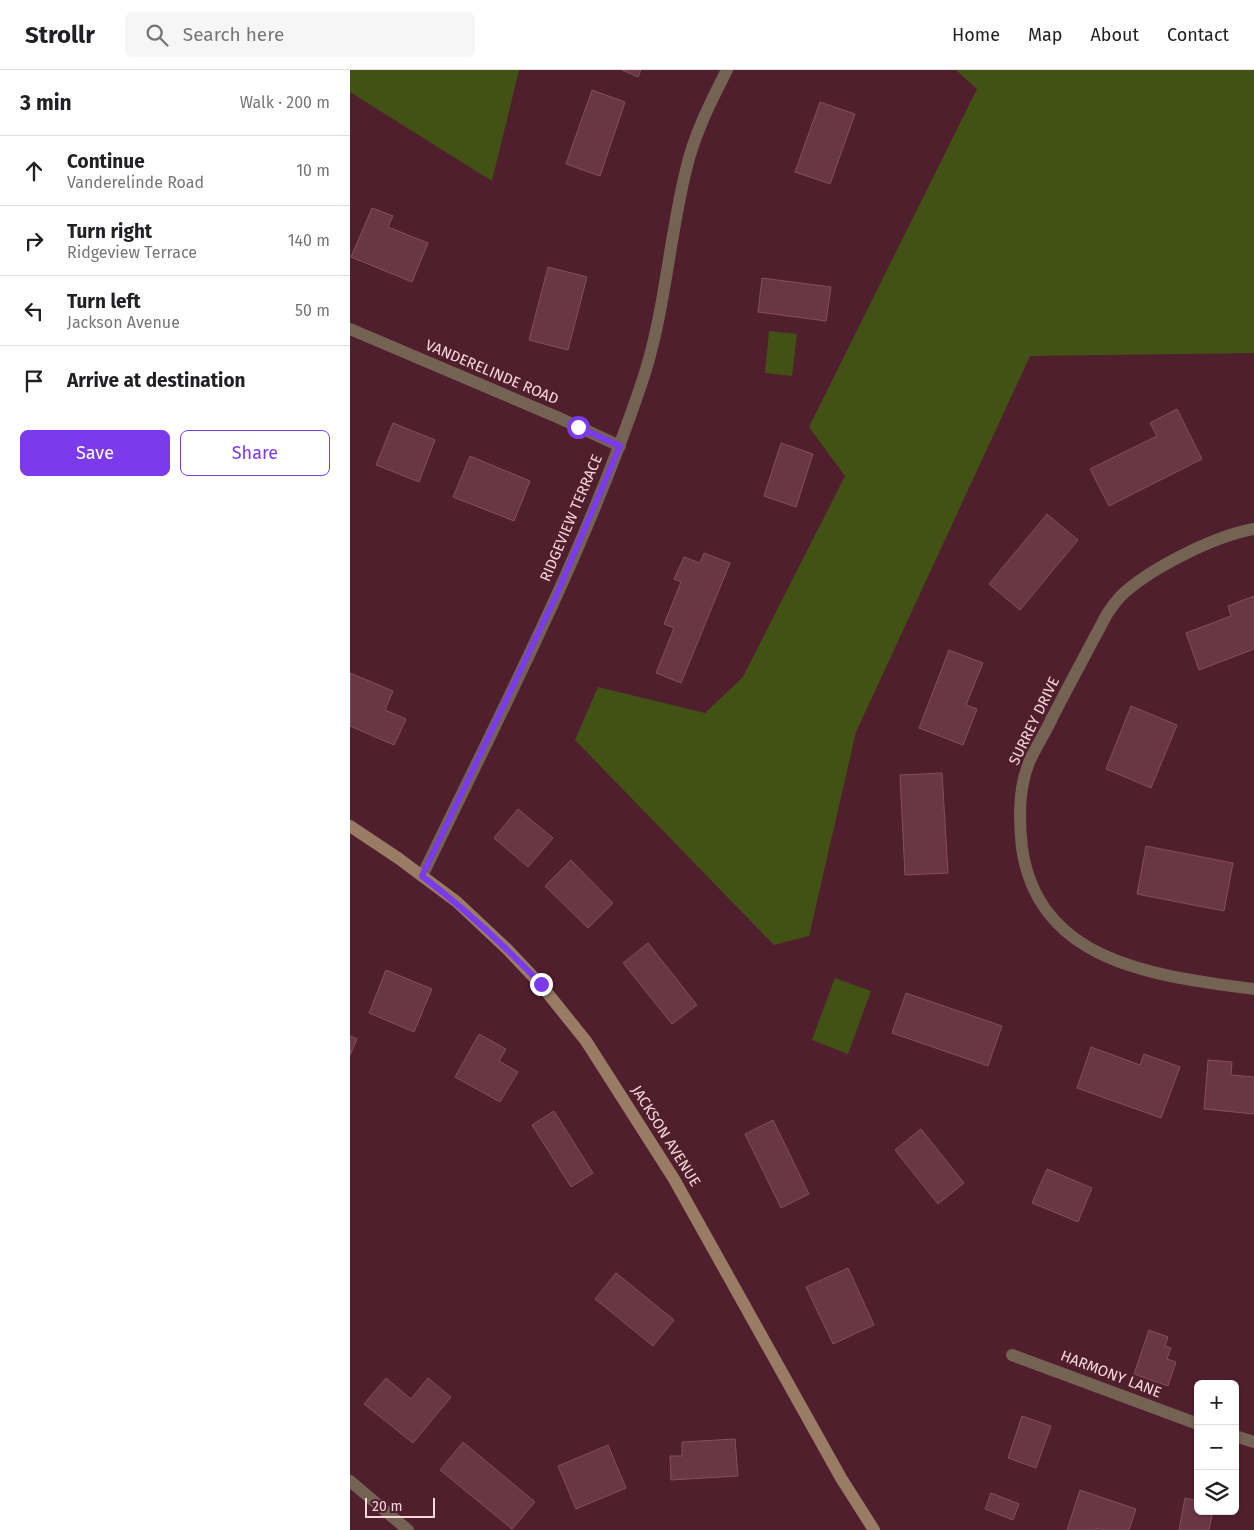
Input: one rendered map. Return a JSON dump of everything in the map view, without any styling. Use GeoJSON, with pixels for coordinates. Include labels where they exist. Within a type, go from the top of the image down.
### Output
{"type":"FeatureCollection","features":[{"type":"Feature","properties":{"kind":"street","name":"RIDGEVIEW TERRACE"},"geometry":{"type":"LineString","coordinates":[[422,876],[556,596],[620,446],[642,384],[659,322],[685,172],[695,138],[727,70]]}},
{"type":"Feature","properties":{"kind":"street","name":"VANDERELINDE ROAD"},"geometry":{"type":"LineString","coordinates":[[350,329],[620,446]]}},
{"type":"Feature","properties":{"kind":"street","name":"SURREY DRIVE"},"geometry":{"type":"LineString","coordinates":[[1254,529],[1212,542],[1142,578],[1123,594],[1106,614],[1028,766],[1021,799],[1020,831],[1024,862],[1034,889],[1043,905],[1058,923],[1084,945],[1112,961],[1133,968],[1194,981],[1254,989]]}},
{"type":"Feature","properties":{"kind":"street","name":"JACKSON AVENUE"},"geometry":{"type":"LineString","coordinates":[[350,826],[457,902],[541,984],[586,1041],[674,1179],[841,1478],[874,1530]]}},
{"type":"Feature","properties":{"kind":"street","name":"HARMONY LANE"},"geometry":{"type":"LineString","coordinates":[[1012,1355],[1194,1423]]}},
{"type":"Feature","properties":{"kind":"street"},"geometry":{"type":"LineString","coordinates":[[1239,1437],[1254,1442]]}},
{"type":"Feature","properties":{"kind":"street"},"geometry":{"type":"LineString","coordinates":[[350,1481],[408,1530]]}},
{"type":"Feature","properties":{"kind":"green space"},"geometry":{"type":"Polygon","coordinates":[[[350,70],[519,70],[492,181],[350,92],[350,70]]]}},
{"type":"Feature","properties":{"kind":"green space"},"geometry":{"type":"Polygon","coordinates":[[[956,70],[1254,70],[1254,353],[1030,356],[856,732],[809,936],[774,945],[575,740],[598,687],[705,713],[743,677],[845,476],[809,427],[977,89],[956,70]]]}},
{"type":"Feature","properties":{"kind":"green space"},"geometry":{"type":"Polygon","coordinates":[[[769,331],[797,334],[792,376],[765,373],[769,331]]]}},
{"type":"Feature","properties":{"kind":"green space"},"geometry":{"type":"Polygon","coordinates":[[[835,978],[871,991],[848,1054],[812,1040],[835,978]]]}},
{"type":"Feature","properties":{"kind":"building"},"geometry":{"type":"Polygon","coordinates":[[[622,70],[641,70],[638,77],[622,70]]]}},
{"type":"Feature","properties":{"kind":"building"},"geometry":{"type":"Polygon","coordinates":[[[592,90],[625,102],[600,176],[566,164],[592,90]]]}},
{"type":"Feature","properties":{"kind":"building"},"geometry":{"type":"Polygon","coordinates":[[[820,102],[855,114],[830,184],[795,172],[820,102]]]}},
{"type":"Feature","properties":{"kind":"building"},"geometry":{"type":"Polygon","coordinates":[[[372,208],[393,216],[388,227],[428,243],[412,282],[351,257],[372,208]]]}},
{"type":"Feature","properties":{"kind":"building"},"geometry":{"type":"Polygon","coordinates":[[[548,267],[587,277],[568,350],[529,340],[548,267]]]}},
{"type":"Feature","properties":{"kind":"building"},"geometry":{"type":"Polygon","coordinates":[[[762,278],[831,287],[826,321],[758,312],[762,278]]]}},
{"type":"Feature","properties":{"kind":"building"},"geometry":{"type":"Polygon","coordinates":[[[1177,409],[1202,459],[1109,506],[1090,469],[1157,436],[1150,423],[1177,409]]]}},
{"type":"Feature","properties":{"kind":"building"},"geometry":{"type":"Polygon","coordinates":[[[393,423],[435,440],[419,482],[376,465],[393,423]]]}},
{"type":"Feature","properties":{"kind":"building"},"geometry":{"type":"Polygon","coordinates":[[[781,443],[813,454],[796,507],[764,496],[781,443]]]}},
{"type":"Feature","properties":{"kind":"building"},"geometry":{"type":"Polygon","coordinates":[[[470,456],[530,481],[514,521],[453,497],[470,456]]]}},
{"type":"Feature","properties":{"kind":"building"},"geometry":{"type":"Polygon","coordinates":[[[1047,514],[1078,540],[1020,610],[989,584],[1047,514]]]}},
{"type":"Feature","properties":{"kind":"building"},"geometry":{"type":"Polygon","coordinates":[[[704,553],[730,563],[681,683],[656,673],[674,628],[664,624],[681,582],[674,579],[684,557],[700,563],[704,553]]]}},
{"type":"Feature","properties":{"kind":"building"},"geometry":{"type":"Polygon","coordinates":[[[1254,596],[1254,649],[1199,670],[1186,633],[1231,616],[1228,606],[1254,596]]]}},
{"type":"Feature","properties":{"kind":"building"},"geometry":{"type":"Polygon","coordinates":[[[949,650],[983,663],[966,705],[977,709],[963,745],[919,728],[949,650]]]}},
{"type":"Feature","properties":{"kind":"building"},"geometry":{"type":"Polygon","coordinates":[[[350,673],[393,691],[385,710],[406,719],[394,745],[350,726],[350,673]]]}},
{"type":"Feature","properties":{"kind":"building"},"geometry":{"type":"Polygon","coordinates":[[[1131,706],[1177,725],[1151,788],[1106,769],[1131,706]]]}},
{"type":"Feature","properties":{"kind":"building"},"geometry":{"type":"Polygon","coordinates":[[[942,773],[948,873],[905,875],[900,775],[942,773]]]}},
{"type":"Feature","properties":{"kind":"building"},"geometry":{"type":"Polygon","coordinates":[[[518,809],[553,838],[528,867],[494,838],[518,809]]]}},
{"type":"Feature","properties":{"kind":"building"},"geometry":{"type":"Polygon","coordinates":[[[1146,846],[1233,863],[1224,911],[1137,894],[1146,846]]]}},
{"type":"Feature","properties":{"kind":"building"},"geometry":{"type":"Polygon","coordinates":[[[571,860],[613,903],[588,928],[545,886],[571,860]]]}},
{"type":"Feature","properties":{"kind":"building"},"geometry":{"type":"Polygon","coordinates":[[[648,943],[697,1005],[672,1024],[623,963],[648,943]]]}},
{"type":"Feature","properties":{"kind":"building"},"geometry":{"type":"Polygon","coordinates":[[[386,970],[432,989],[414,1032],[369,1013],[386,970]]]}},
{"type":"Feature","properties":{"kind":"building"},"geometry":{"type":"Polygon","coordinates":[[[906,993],[1002,1026],[988,1066],[892,1033],[906,993]]]}},
{"type":"Feature","properties":{"kind":"building"},"geometry":{"type":"Polygon","coordinates":[[[479,1034],[506,1049],[499,1061],[518,1072],[500,1102],[455,1077],[479,1034]]]}},
{"type":"Feature","properties":{"kind":"building"},"geometry":{"type":"Polygon","coordinates":[[[350,1036],[357,1039],[350,1055],[350,1036]]]}},
{"type":"Feature","properties":{"kind":"building"},"geometry":{"type":"Polygon","coordinates":[[[1091,1047],[1140,1065],[1144,1054],[1180,1067],[1161,1118],[1077,1088],[1091,1047]]]}},
{"type":"Feature","properties":{"kind":"building"},"geometry":{"type":"Polygon","coordinates":[[[1208,1060],[1232,1062],[1231,1075],[1254,1077],[1254,1114],[1204,1109],[1208,1060]]]}},
{"type":"Feature","properties":{"kind":"building"},"geometry":{"type":"Polygon","coordinates":[[[554,1111],[593,1173],[571,1187],[532,1125],[554,1111]]]}},
{"type":"Feature","properties":{"kind":"building"},"geometry":{"type":"Polygon","coordinates":[[[773,1120],[809,1194],[781,1208],[745,1134],[773,1120]]]}},
{"type":"Feature","properties":{"kind":"building"},"geometry":{"type":"Polygon","coordinates":[[[921,1129],[964,1183],[938,1204],[895,1150],[921,1129]]]}},
{"type":"Feature","properties":{"kind":"building"},"geometry":{"type":"Polygon","coordinates":[[[1047,1169],[1092,1188],[1078,1222],[1032,1203],[1047,1169]]]}},
{"type":"Feature","properties":{"kind":"building"},"geometry":{"type":"Polygon","coordinates":[[[848,1268],[874,1325],[833,1344],[806,1287],[848,1268]]]}},
{"type":"Feature","properties":{"kind":"building"},"geometry":{"type":"Polygon","coordinates":[[[616,1273],[674,1320],[653,1346],[595,1299],[616,1273]]]}},
{"type":"Feature","properties":{"kind":"building"},"geometry":{"type":"Polygon","coordinates":[[[1149,1330],[1168,1337],[1165,1346],[1171,1348],[1167,1359],[1176,1362],[1168,1386],[1134,1374],[1149,1330]]]}},
{"type":"Feature","properties":{"kind":"building"},"geometry":{"type":"Polygon","coordinates":[[[386,1378],[411,1399],[428,1378],[451,1397],[413,1443],[364,1404],[386,1378]]]}},
{"type":"Feature","properties":{"kind":"building"},"geometry":{"type":"Polygon","coordinates":[[[1022,1416],[1051,1426],[1036,1468],[1008,1458],[1022,1416]]]}},
{"type":"Feature","properties":{"kind":"building"},"geometry":{"type":"Polygon","coordinates":[[[735,1439],[738,1476],[671,1480],[670,1456],[682,1456],[682,1442],[735,1439]]]}},
{"type":"Feature","properties":{"kind":"building"},"geometry":{"type":"Polygon","coordinates":[[[463,1442],[535,1502],[512,1529],[440,1470],[463,1442]]]}},
{"type":"Feature","properties":{"kind":"building"},"geometry":{"type":"Polygon","coordinates":[[[608,1445],[626,1488],[576,1509],[558,1466],[608,1445]]]}},
{"type":"Feature","properties":{"kind":"building"},"geometry":{"type":"Polygon","coordinates":[[[1080,1490],[1136,1509],[1129,1530],[1104,1530],[1097,1528],[1096,1530],[1067,1530],[1080,1490]]]}},
{"type":"Feature","properties":{"kind":"building"},"geometry":{"type":"Polygon","coordinates":[[[991,1493],[1019,1504],[1013,1520],[985,1509],[991,1493]]]}},
{"type":"Feature","properties":{"kind":"building"},"geometry":{"type":"Polygon","coordinates":[[[1185,1498],[1194,1500],[1194,1515],[1212,1515],[1209,1530],[1179,1530],[1185,1498]]]}},
{"type":"Feature","properties":{"kind":"route"},"geometry":{"type":"LineString","coordinates":[[541,984],[457,902],[422,876],[556,596],[620,446],[578,427]]}}]}
